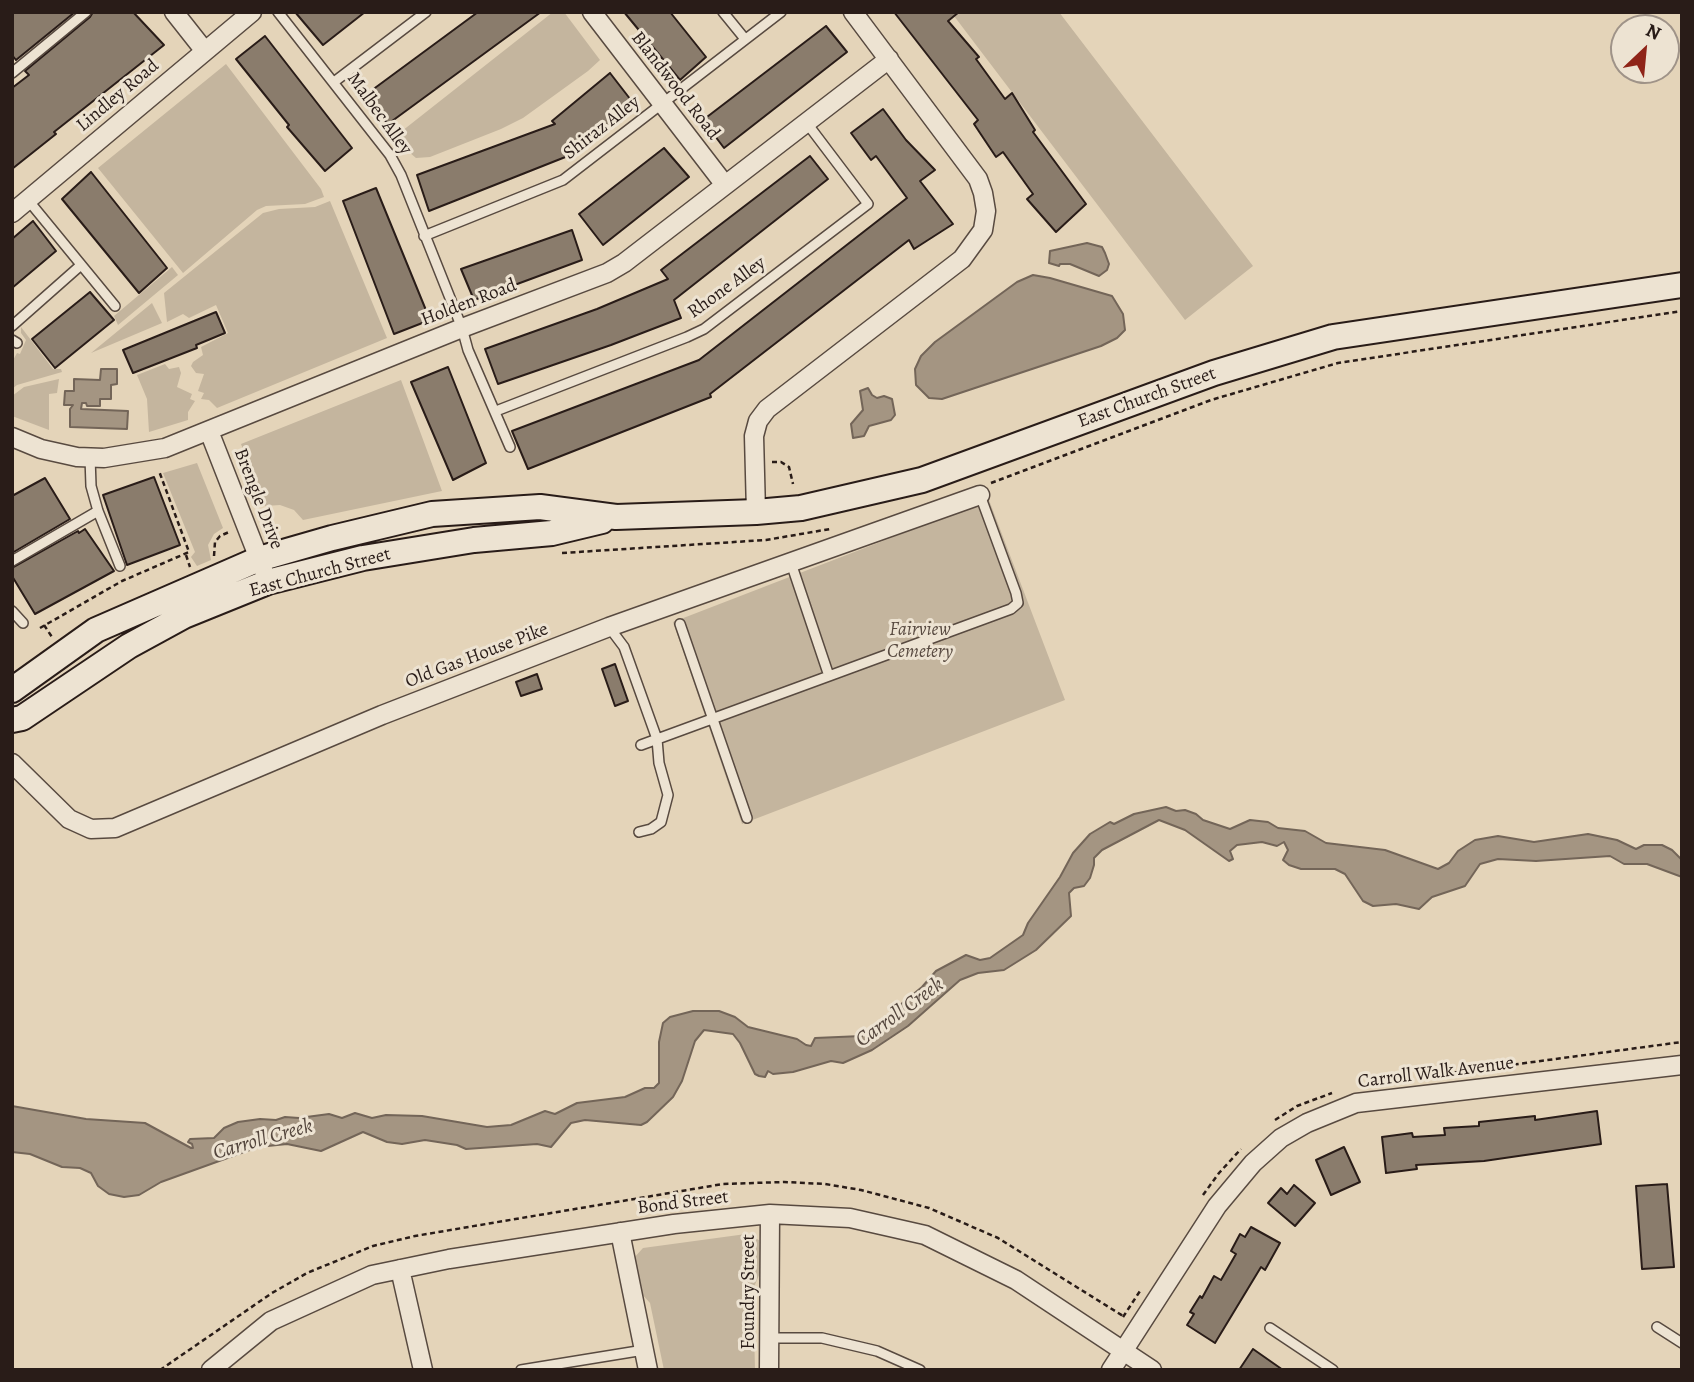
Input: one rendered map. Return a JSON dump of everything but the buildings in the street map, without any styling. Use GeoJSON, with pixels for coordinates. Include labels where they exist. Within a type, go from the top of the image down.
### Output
{"type":"FeatureCollection","features":[{"type":"Feature","properties":{"kind":"main road","name":"East Church Street"},"geometry":{"type":"LineString","coordinates":[[12,690],[96,630],[259,559],[332,538],[432,514],[540,507],[616,517],[757,512],[840,501],[922,480],[1225,370],[1333,337],[1682,285]]}},
{"type":"Feature","properties":{"kind":"main road","name":"East Church Street"},"geometry":{"type":"LineString","coordinates":[[12,720],[22,718],[129,646],[184,616],[268,582],[363,558],[474,540],[552,533],[616,517]]}},
{"type":"Feature","properties":{"kind":"street"},"geometry":{"type":"LineString","coordinates":[[174,12],[204,50]]}},
{"type":"Feature","properties":{"kind":"street","name":"Lindley Road"},"geometry":{"type":"LineString","coordinates":[[12,213],[252,12]]}},
{"type":"Feature","properties":{"kind":"street","name":"Blandwood Road"},"geometry":{"type":"LineString","coordinates":[[592,12],[725,185]]}},
{"type":"Feature","properties":{"kind":"street"},"geometry":{"type":"LineString","coordinates":[[757,512],[754,436],[758,421],[767,409],[962,259],[983,230],[985,211],[978,179],[853,12]]}},
{"type":"Feature","properties":{"kind":"street","name":"Holden Road"},"geometry":{"type":"LineString","coordinates":[[12,438],[41,449],[76,457],[116,456],[165,448],[461,328],[607,273],[624,263],[889,59]]}},
{"type":"Feature","properties":{"kind":"street","name":"Brengle Drive"},"geometry":{"type":"LineString","coordinates":[[209,431],[268,582]]}},
{"type":"Feature","properties":{"kind":"street","name":"Old Gas House Pike"},"geometry":{"type":"LineString","coordinates":[[12,763],[69,819],[91,830],[115,828],[382,715],[609,627],[980,495]]}},
{"type":"Feature","properties":{"kind":"street","name":"Carroll Walk Avenue"},"geometry":{"type":"LineString","coordinates":[[1111,1370],[1217,1206],[1252,1163],[1280,1138],[1307,1123],[1356,1103],[1682,1065]]}},
{"type":"Feature","properties":{"kind":"street","name":"Bond Street"},"geometry":{"type":"LineString","coordinates":[[211,1370],[271,1321],[372,1275],[620,1232],[770,1214],[850,1218],[925,1235],[1016,1280],[1152,1370]]}},
{"type":"Feature","properties":{"kind":"street","name":"Foundry Street"},"geometry":{"type":"LineString","coordinates":[[769,1370],[770,1214]]}},
{"type":"Feature","properties":{"kind":"street"},"geometry":{"type":"LineString","coordinates":[[620,1232],[648,1370]]}},
{"type":"Feature","properties":{"kind":"street"},"geometry":{"type":"LineString","coordinates":[[400,1269],[423,1370]]}},
{"type":"Feature","properties":{"kind":"lane"},"geometry":{"type":"LineString","coordinates":[[12,73],[86,12]]}},
{"type":"Feature","properties":{"kind":"lane","name":"Malbec Alley"},"geometry":{"type":"LineString","coordinates":[[278,12],[390,155],[401,175],[461,328]]}},
{"type":"Feature","properties":{"kind":"lane"},"geometry":{"type":"LineString","coordinates":[[334,82],[426,12]]}},
{"type":"Feature","properties":{"kind":"lane"},"geometry":{"type":"LineString","coordinates":[[723,12],[745,40]]}},
{"type":"Feature","properties":{"kind":"lane","name":"Shiraz Alley"},"geometry":{"type":"LineString","coordinates":[[424,236],[563,180],[781,12]]}},
{"type":"Feature","properties":{"kind":"lane","name":"Rhone Alley"},"geometry":{"type":"LineString","coordinates":[[496,411],[704,329],[869,204],[806,122]]}},
{"type":"Feature","properties":{"kind":"lane"},"geometry":{"type":"LineString","coordinates":[[28,200],[115,306]]}},
{"type":"Feature","properties":{"kind":"lane"},"geometry":{"type":"LineString","coordinates":[[12,326],[81,265]]}},
{"type":"Feature","properties":{"kind":"lane"},"geometry":{"type":"LineString","coordinates":[[461,328],[510,447]]}},
{"type":"Feature","properties":{"kind":"lane"},"geometry":{"type":"LineString","coordinates":[[90,457],[91,486],[120,566]]}},
{"type":"Feature","properties":{"kind":"lane"},"geometry":{"type":"LineString","coordinates":[[641,745],[1011,609],[1018,603],[1016,593],[980,495]]}},
{"type":"Feature","properties":{"kind":"lane"},"geometry":{"type":"LineString","coordinates":[[12,561],[99,511]]}},
{"type":"Feature","properties":{"kind":"lane"},"geometry":{"type":"LineString","coordinates":[[791,563],[830,676]]}},
{"type":"Feature","properties":{"kind":"lane"},"geometry":{"type":"LineString","coordinates":[[12,611],[23,623]]}},
{"type":"Feature","properties":{"kind":"lane"},"geometry":{"type":"LineString","coordinates":[[680,624],[747,818]]}},
{"type":"Feature","properties":{"kind":"lane"},"geometry":{"type":"LineString","coordinates":[[609,627],[624,647],[657,739],[659,763],[668,795],[661,822],[652,829],[639,832]]}},
{"type":"Feature","properties":{"kind":"lane"},"geometry":{"type":"LineString","coordinates":[[1657,1327],[1682,1343]]}},
{"type":"Feature","properties":{"kind":"lane"},"geometry":{"type":"LineString","coordinates":[[1270,1328],[1333,1370]]}},
{"type":"Feature","properties":{"kind":"lane"},"geometry":{"type":"LineString","coordinates":[[769,1338],[822,1338],[877,1352],[920,1370]]}},
{"type":"Feature","properties":{"kind":"lane"},"geometry":{"type":"LineString","coordinates":[[521,1370],[644,1350]]}},
{"type":"Feature","properties":{"kind":"path"},"geometry":{"type":"LineString","coordinates":[[769,462],[781,462],[789,467],[793,484]]}},
{"type":"Feature","properties":{"kind":"path"},"geometry":{"type":"LineString","coordinates":[[40,628],[122,581],[190,552],[159,471]]}},
{"type":"Feature","properties":{"kind":"path"},"geometry":{"type":"LineString","coordinates":[[217,564],[213,554],[215,542],[229,532]]}},
{"type":"Feature","properties":{"kind":"path"},"geometry":{"type":"LineString","coordinates":[[186,555],[193,574]]}},
{"type":"Feature","properties":{"kind":"path"},"geometry":{"type":"LineString","coordinates":[[1420,1077],[1682,1042]]}},
{"type":"Feature","properties":{"kind":"path"},"geometry":{"type":"LineString","coordinates":[[1270,1123],[1297,1107],[1340,1091]]}},
{"type":"Feature","properties":{"kind":"path"},"geometry":{"type":"LineString","coordinates":[[1199,1201],[1219,1173],[1246,1145]]}},
{"type":"Feature","properties":{"kind":"path"},"geometry":{"type":"LineString","coordinates":[[1120,1323],[1146,1282]]}},
{"type":"Feature","properties":{"kind":"green space"},"geometry":{"type":"Polygon","coordinates":[[[553,12],[564,12],[600,60],[588,71],[523,118],[501,129],[430,157],[416,158],[402,146],[402,131],[553,12]]]}},
{"type":"Feature","properties":{"kind":"green space"},"geometry":{"type":"Polygon","coordinates":[[[951,12],[1059,12],[1253,266],[1185,320],[951,12]]]}},
{"type":"Feature","properties":{"kind":"green space"},"geometry":{"type":"Polygon","coordinates":[[[226,64],[321,189],[324,197],[305,204],[266,206],[257,210],[183,273],[98,168],[226,64]]]}},
{"type":"Feature","properties":{"kind":"green space"},"geometry":{"type":"Polygon","coordinates":[[[330,201],[387,338],[217,408],[209,400],[201,399],[204,393],[198,391],[204,374],[196,373],[191,366],[203,355],[201,347],[228,333],[216,305],[189,318],[183,314],[167,322],[164,293],[263,213],[279,209],[315,207],[330,201]]]}},
{"type":"Feature","properties":{"kind":"green space"},"geometry":{"type":"Polygon","coordinates":[[[172,267],[178,275],[118,325],[114,316],[172,267]]]}},
{"type":"Feature","properties":{"kind":"green space"},"geometry":{"type":"Polygon","coordinates":[[[152,303],[162,323],[91,353],[152,303]]]}},
{"type":"Feature","properties":{"kind":"green space"},"geometry":{"type":"Polygon","coordinates":[[[21,327],[53,369],[61,369],[62,372],[17,385],[12,389],[12,362],[17,353],[20,354],[26,340],[21,333],[21,327]]]}},
{"type":"Feature","properties":{"kind":"green space"},"geometry":{"type":"Polygon","coordinates":[[[165,364],[169,369],[179,367],[181,373],[177,387],[192,394],[190,399],[195,401],[188,412],[188,420],[149,432],[147,399],[137,375],[165,364]]]}},
{"type":"Feature","properties":{"kind":"green space"},"geometry":{"type":"Polygon","coordinates":[[[59,379],[57,393],[49,394],[49,430],[12,416],[12,396],[24,387],[59,379]]]}},
{"type":"Feature","properties":{"kind":"green space"},"geometry":{"type":"Polygon","coordinates":[[[401,380],[442,491],[303,520],[294,510],[280,505],[265,506],[241,444],[401,380]]]}},
{"type":"Feature","properties":{"kind":"green space"},"geometry":{"type":"Polygon","coordinates":[[[197,463],[223,528],[214,534],[208,545],[211,560],[197,566],[191,557],[195,552],[163,473],[197,463]]]}},
{"type":"Feature","properties":{"kind":"green space","name":"Fairview Cemetery"},"geometry":{"type":"Polygon","coordinates":[[[989,500],[1065,700],[742,824],[673,622],[989,500]]]}},
{"type":"Feature","properties":{"kind":"green space"},"geometry":{"type":"Polygon","coordinates":[[[746,1234],[759,1240],[760,1273],[753,1289],[755,1370],[664,1370],[650,1303],[640,1292],[633,1259],[643,1248],[746,1234]]]}},
{"type":"Feature","properties":{"kind":"water"},"geometry":{"type":"Polygon","coordinates":[[[1087,243],[1102,247],[1109,264],[1107,270],[1099,276],[1070,264],[1059,266],[1049,263],[1050,251],[1087,243]]]}},
{"type":"Feature","properties":{"kind":"water"},"geometry":{"type":"Polygon","coordinates":[[[1033,275],[1112,296],[1123,314],[1125,330],[1117,338],[1101,346],[942,399],[929,398],[916,385],[915,369],[921,356],[935,342],[1017,282],[1033,275]]]}},
{"type":"Feature","properties":{"kind":"water"},"geometry":{"type":"Polygon","coordinates":[[[101,369],[117,369],[117,384],[111,385],[111,399],[100,399],[100,406],[87,406],[82,403],[81,409],[128,411],[127,429],[70,427],[70,409],[73,405],[64,405],[65,391],[74,391],[74,379],[100,380],[101,369]]]}},
{"type":"Feature","properties":{"kind":"water"},"geometry":{"type":"Polygon","coordinates":[[[868,388],[877,398],[884,396],[892,399],[895,415],[891,420],[869,426],[864,436],[853,438],[851,424],[863,410],[860,391],[868,388]]]}},
{"type":"Feature","properties":{"kind":"water","name":"Carroll Creek"},"geometry":{"type":"Polygon","coordinates":[[[1166,807],[1176,811],[1185,810],[1203,820],[1230,829],[1250,820],[1268,822],[1278,828],[1305,831],[1326,843],[1385,850],[1438,869],[1475,840],[1498,836],[1534,842],[1588,834],[1617,840],[1636,849],[1644,845],[1662,845],[1682,860],[1682,877],[1647,864],[1624,864],[1610,856],[1536,861],[1498,859],[1480,864],[1465,886],[1432,897],[1419,909],[1396,904],[1373,906],[1363,901],[1345,874],[1335,869],[1301,869],[1289,865],[1283,860],[1288,850],[1284,842],[1277,846],[1262,842],[1237,845],[1230,851],[1233,859],[1229,861],[1185,830],[1159,820],[1102,850],[1094,858],[1090,878],[1084,886],[1074,888],[1069,893],[1071,916],[1036,950],[1004,970],[978,973],[960,980],[908,1026],[872,1050],[843,1063],[831,1061],[793,1072],[773,1074],[768,1071],[765,1077],[755,1074],[733,1034],[704,1030],[695,1041],[682,1081],[673,1097],[641,1125],[585,1120],[571,1123],[551,1147],[537,1144],[466,1149],[425,1140],[402,1144],[387,1142],[363,1132],[321,1151],[287,1144],[258,1147],[161,1182],[139,1195],[124,1197],[109,1194],[98,1186],[91,1173],[80,1168],[62,1167],[30,1154],[12,1152],[12,1106],[86,1119],[145,1123],[191,1148],[192,1144],[188,1142],[190,1139],[214,1138],[224,1128],[238,1122],[285,1117],[329,1114],[342,1118],[355,1113],[372,1118],[386,1115],[422,1116],[487,1127],[511,1125],[545,1111],[555,1114],[577,1103],[625,1097],[645,1088],[654,1088],[659,1083],[659,1042],[663,1023],[670,1017],[693,1011],[719,1011],[735,1017],[748,1027],[797,1039],[811,1046],[815,1038],[862,1036],[922,987],[936,971],[966,955],[980,960],[990,958],[1023,935],[1073,853],[1090,834],[1110,822],[1114,824],[1134,814],[1166,807]]]}}]}
